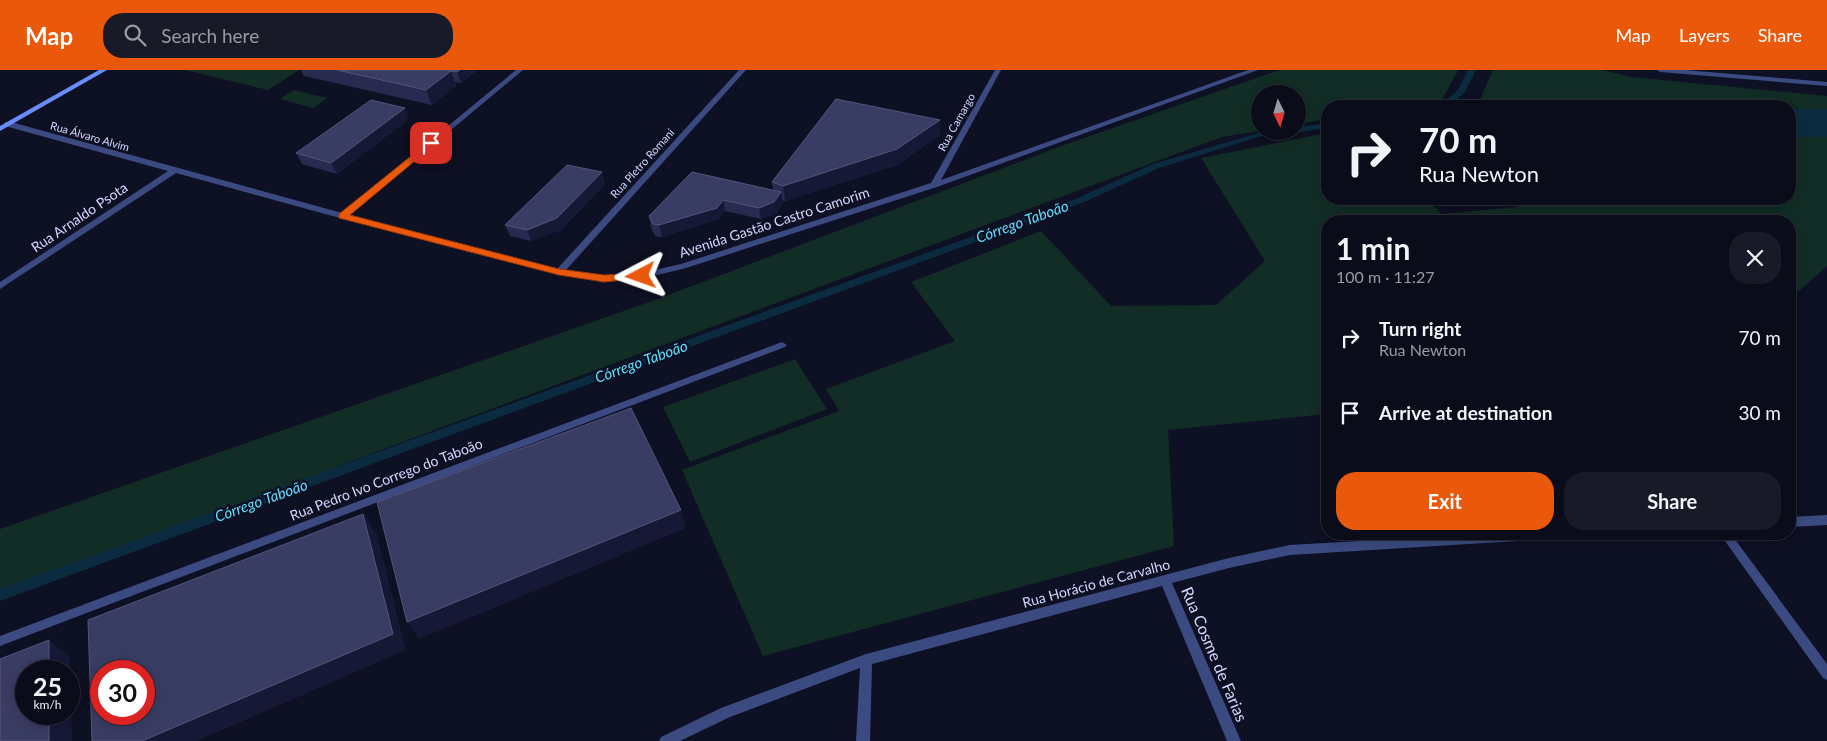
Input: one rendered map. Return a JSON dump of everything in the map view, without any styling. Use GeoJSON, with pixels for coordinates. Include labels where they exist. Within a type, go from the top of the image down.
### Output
{"type":"FeatureCollection","features":[{"type":"Feature","properties":{"kind":"street"},"geometry":{"type":"LineString","coordinates":[[3,125],[104,70]]}},
{"type":"Feature","properties":{"kind":"street"},"geometry":{"type":"LineString","coordinates":[[343,216],[520,70]]}},
{"type":"Feature","properties":{"kind":"street","name":"Rua Pletro Romani"},"geometry":{"type":"LineString","coordinates":[[559,272],[743,70]]}},
{"type":"Feature","properties":{"kind":"street","name":"Rua Camargo"},"geometry":{"type":"LineString","coordinates":[[934,185],[998,70]]}},
{"type":"Feature","properties":{"kind":"street","name":"Avenida Gastão Castro Camorim"},"geometry":{"type":"LineString","coordinates":[[173,171],[559,272],[604,278],[641,276],[683,266],[934,185],[1254,70]]}},
{"type":"Feature","properties":{"kind":"street"},"geometry":{"type":"LineString","coordinates":[[1660,70],[1827,84]]}},
{"type":"Feature","properties":{"kind":"street","name":"Rua Álvaro Alvim"},"geometry":{"type":"LineString","coordinates":[[3,125],[173,171]]}},
{"type":"Feature","properties":{"kind":"street","name":"Rua Arnaldo Psota"},"geometry":{"type":"LineString","coordinates":[[0,286],[173,171]]}},
{"type":"Feature","properties":{"kind":"street","name":"Rua Pedro Ivo Corrego do Taboão"},"geometry":{"type":"LineString","coordinates":[[0,641],[782,345]]}},
{"type":"Feature","properties":{"kind":"street"},"geometry":{"type":"LineString","coordinates":[[1796,522],[1827,520]]}},
{"type":"Feature","properties":{"kind":"street","name":"Rua Horácio de Carvalho"},"geometry":{"type":"LineString","coordinates":[[666,741],[726,712],[866,660],[1165,580],[1290,550],[1454,540]]}},
{"type":"Feature","properties":{"kind":"street"},"geometry":{"type":"LineString","coordinates":[[1729,540],[1827,674]]}},
{"type":"Feature","properties":{"kind":"street","name":"Rua Cosme de Farias"},"geometry":{"type":"LineString","coordinates":[[1165,580],[1234,741]]}},
{"type":"Feature","properties":{"kind":"street"},"geometry":{"type":"LineString","coordinates":[[863,741],[866,660]]}},
{"type":"Feature","properties":{"kind":"green space"},"geometry":{"type":"Polygon","coordinates":[[[185,70],[299,70],[268,90],[185,70]]]}},
{"type":"Feature","properties":{"kind":"green space"},"geometry":{"type":"Polygon","coordinates":[[[1279,70],[1458,70],[1442,100],[1321,100],[1321,120],[1306,123],[1306,85],[1251,85],[1251,132],[1222,137],[0,592],[0,529],[655,300],[1064,145],[1279,70]]]}},
{"type":"Feature","properties":{"kind":"green space"},"geometry":{"type":"Polygon","coordinates":[[[1493,70],[1603,70],[1631,77],[1827,96],[1827,111],[1796,113],[1796,100],[1480,100],[1493,70]]]}},
{"type":"Feature","properties":{"kind":"green space"},"geometry":{"type":"Polygon","coordinates":[[[294,90],[327,98],[313,108],[280,99],[294,90]]]}},
{"type":"Feature","properties":{"kind":"green space"},"geometry":{"type":"Polygon","coordinates":[[[1796,130],[1827,131],[1827,266],[1799,291],[1796,291],[1796,215],[1321,215],[1321,415],[1168,430],[1174,546],[763,656],[682,470],[839,411],[826,389],[955,341],[911,282],[1041,231],[1111,306],[1216,305],[1265,261],[1201,158],[1292,140],[1306,140],[1306,137],[1321,134],[1321,205],[1433,205],[1441,214],[1517,207],[1516,205],[1796,205],[1796,130]]]}},
{"type":"Feature","properties":{"kind":"green space"},"geometry":{"type":"Polygon","coordinates":[[[795,359],[827,409],[690,462],[663,407],[795,359]]]}},
{"type":"Feature","properties":{"kind":"building"},"geometry":{"type":"Polygon","coordinates":[[[337,70],[446,70],[451,71],[426,90],[337,70]]]}},
{"type":"Feature","properties":{"kind":"building"},"geometry":{"type":"Polygon","coordinates":[[[836,99],[940,120],[897,149],[783,186],[772,182],[836,99]]]}},
{"type":"Feature","properties":{"kind":"building"},"geometry":{"type":"Polygon","coordinates":[[[371,100],[405,108],[331,163],[296,153],[371,100]]]}},
{"type":"Feature","properties":{"kind":"building"},"geometry":{"type":"Polygon","coordinates":[[[567,165],[602,172],[557,218],[527,230],[505,225],[567,165]]]}},
{"type":"Feature","properties":{"kind":"building"},"geometry":{"type":"Polygon","coordinates":[[[692,172],[781,192],[774,202],[759,208],[723,200],[717,208],[659,225],[653,224],[649,216],[692,172]]]}},
{"type":"Feature","properties":{"kind":"building"},"geometry":{"type":"Polygon","coordinates":[[[631,408],[681,510],[407,622],[377,502],[631,408]]]}},
{"type":"Feature","properties":{"kind":"building"},"geometry":{"type":"Polygon","coordinates":[[[363,514],[393,634],[142,741],[92,741],[91,725],[155,725],[155,660],[90,660],[90,680],[88,620],[363,514]]]}},
{"type":"Feature","properties":{"kind":"building"},"geometry":{"type":"Polygon","coordinates":[[[49,640],[49,660],[15,660],[15,725],[49,725],[49,741],[0,741],[0,659],[49,640]]]}},
{"type":"Feature","properties":{"kind":"waterway"},"geometry":{"type":"LineString","coordinates":[[1453,100],[1461,91],[1472,70]]}},
{"type":"Feature","properties":{"kind":"waterway","name":"Córrego Taboão"},"geometry":{"type":"LineString","coordinates":[[1796,123],[1827,123]]}},
{"type":"Feature","properties":{"kind":"waterway","name":"Córrego Taboão"},"geometry":{"type":"LineString","coordinates":[[1306,128],[1321,126]]}},
{"type":"Feature","properties":{"kind":"waterway","name":"Córrego Taboão"},"geometry":{"type":"LineString","coordinates":[[0,595],[1081,200],[1156,166],[1251,137]]}},
{"type":"Feature","properties":{"kind":"route"},"geometry":{"type":"LineString","coordinates":[[431,143],[343,216],[559,272],[604,278],[641,276]]}}]}
